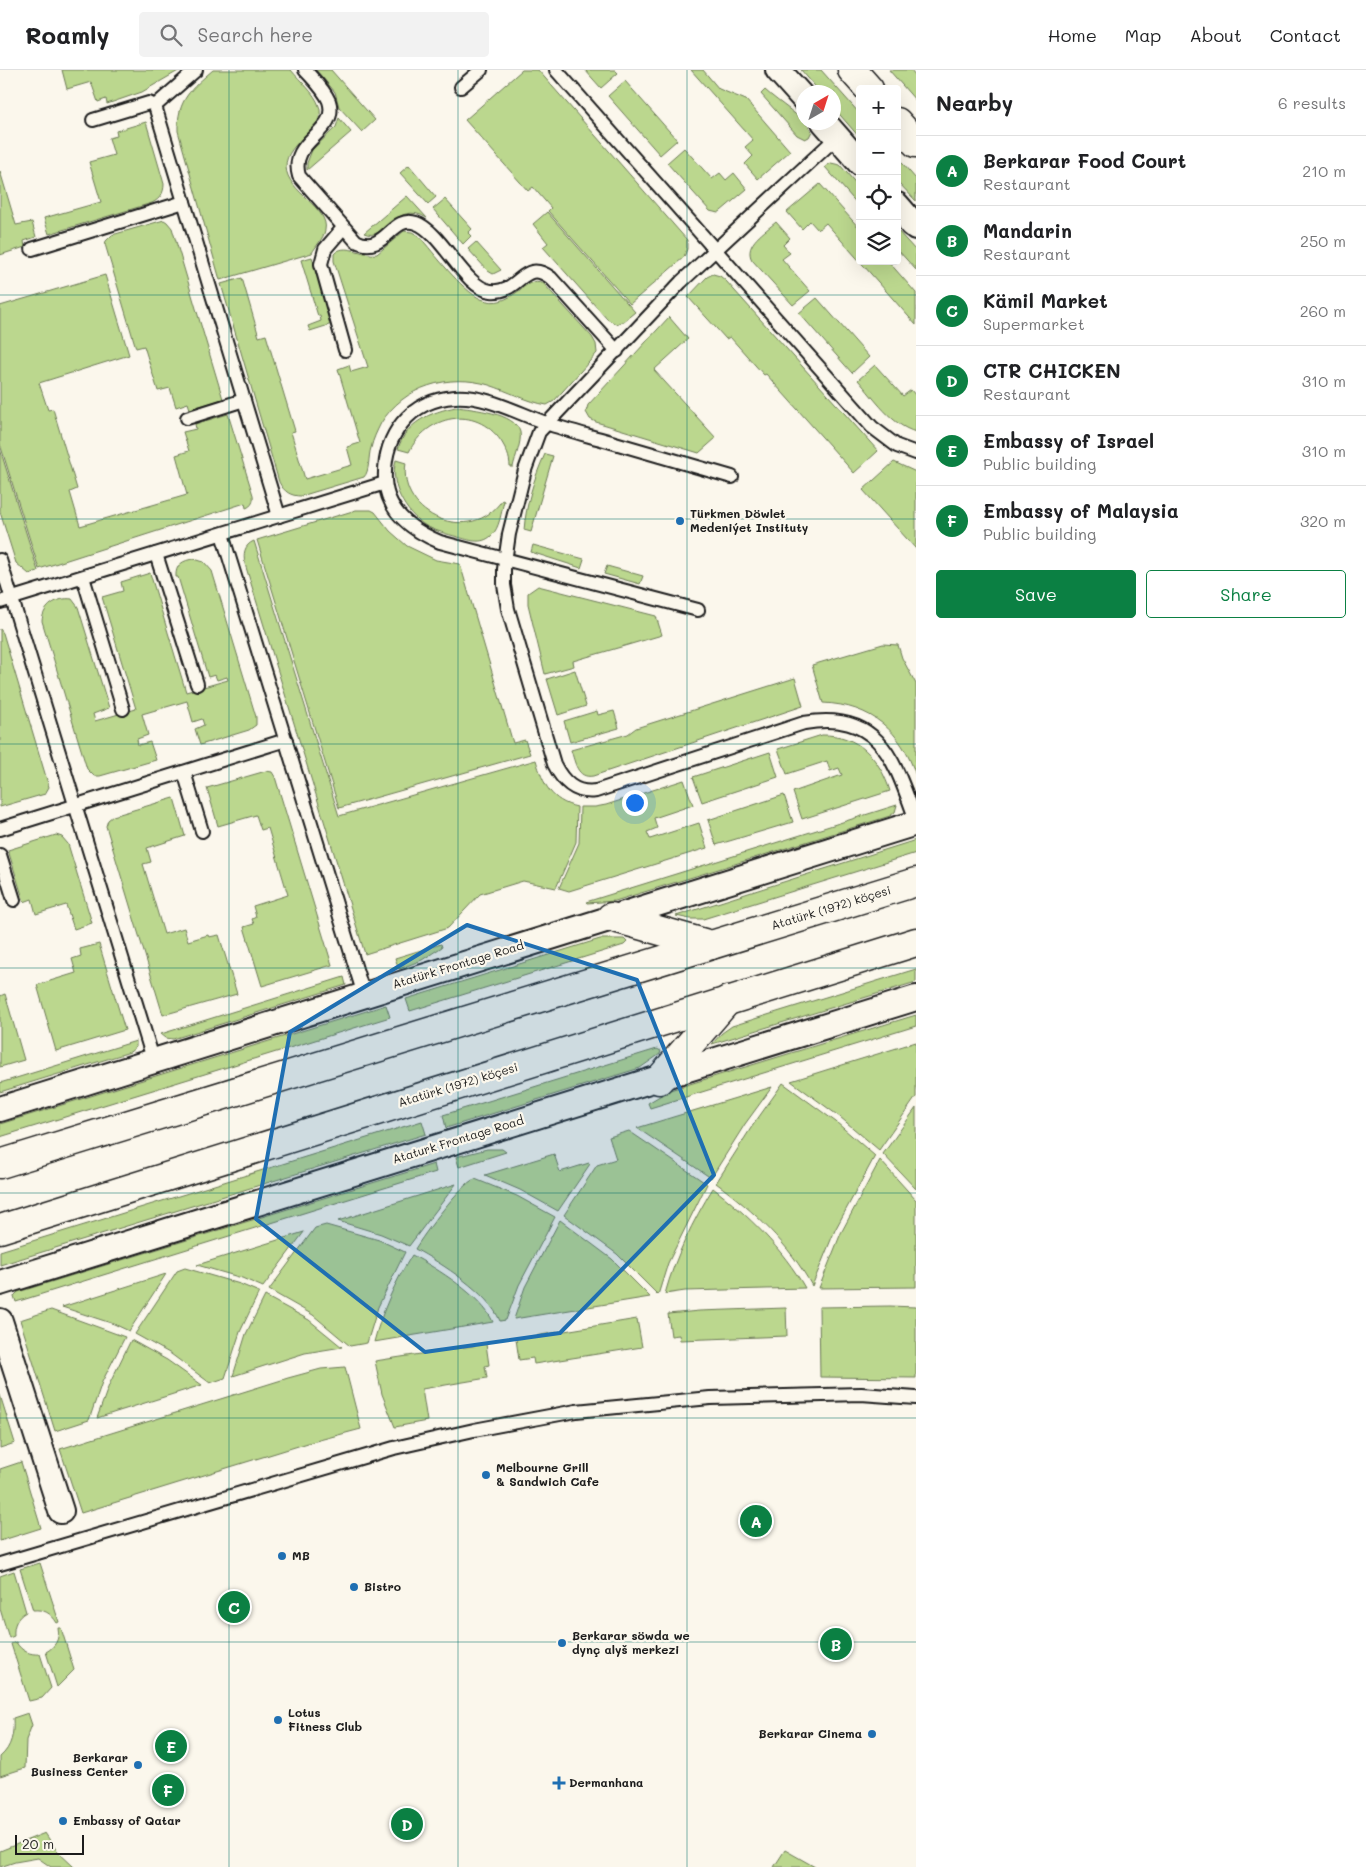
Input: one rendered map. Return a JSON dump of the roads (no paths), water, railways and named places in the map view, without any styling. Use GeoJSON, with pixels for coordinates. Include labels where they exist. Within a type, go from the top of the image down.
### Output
{"type":"FeatureCollection","features":[{"type":"Feature","properties":{"kind":"main road"},"geometry":{"type":"LineString","coordinates":[[852,70],[865,85]]}},
{"type":"Feature","properties":{"kind":"main road"},"geometry":{"type":"LineString","coordinates":[[901,126],[916,143]]}},
{"type":"Feature","properties":{"kind":"main road","name":"Atatürk (1972) köçesi"},"geometry":{"type":"LineString","coordinates":[[0,1164],[916,882]]}},
{"type":"Feature","properties":{"kind":"main road"},"geometry":{"type":"LineString","coordinates":[[611,917],[711,945]]}},
{"type":"Feature","properties":{"kind":"main road","name":"Atatürk (1972) köçesi"},"geometry":{"type":"LineString","coordinates":[[0,1229],[916,942]]}},
{"type":"Feature","properties":{"kind":"main road"},"geometry":{"type":"LineString","coordinates":[[659,1080],[728,1000]]}},
{"type":"Feature","properties":{"kind":"street"},"geometry":{"type":"LineString","coordinates":[[778,70],[796,90]]}},
{"type":"Feature","properties":{"kind":"street"},"geometry":{"type":"LineString","coordinates":[[830,130],[856,159]]}},
{"type":"Feature","properties":{"kind":"street","name":"Atatürk Frontage Road"},"geometry":{"type":"LineString","coordinates":[[0,1109],[916,822]]}},
{"type":"Feature","properties":{"kind":"street","name":"Ataturk Frontage Road"},"geometry":{"type":"LineString","coordinates":[[0,1283],[430,1148],[659,1080],[916,998]]}},
{"type":"Feature","properties":{"kind":"street"},"geometry":{"type":"LineString","coordinates":[[0,1320],[61,1511]]}},
{"type":"Feature","properties":{"kind":"lane"},"geometry":{"type":"LineString","coordinates":[[155,106],[196,70]]}},
{"type":"Feature","properties":{"kind":"lane"},"geometry":{"type":"LineString","coordinates":[[305,70],[326,95],[330,114],[325,125],[301,151],[296,163],[297,169],[302,181],[356,241],[366,244],[377,242],[402,223],[420,224],[474,282],[487,291],[492,292],[512,286],[528,273],[535,270],[540,271],[551,278],[617,351]]}},
{"type":"Feature","properties":{"kind":"lane"},"geometry":{"type":"LineString","coordinates":[[461,87],[481,70]]}},
{"type":"Feature","properties":{"kind":"lane"},"geometry":{"type":"LineString","coordinates":[[556,70],[872,427],[897,446],[916,453]]}},
{"type":"Feature","properties":{"kind":"lane"},"geometry":{"type":"LineString","coordinates":[[93,120],[149,103],[155,106],[279,516]]}},
{"type":"Feature","properties":{"kind":"lane"},"geometry":{"type":"LineString","coordinates":[[830,130],[539,432],[525,470],[515,506],[505,559],[504,585],[508,609],[554,764],[563,780],[571,787],[588,792],[596,791],[804,723],[832,720],[847,722],[860,728],[882,745],[896,767],[916,822]]}},
{"type":"Feature","properties":{"kind":"lane"},"geometry":{"type":"LineString","coordinates":[[32,249],[184,202]]}},
{"type":"Feature","properties":{"kind":"lane"},"geometry":{"type":"LineString","coordinates":[[343,228],[335,235],[325,249],[321,264],[346,350]]}},
{"type":"Feature","properties":{"kind":"lane"},"geometry":{"type":"LineString","coordinates":[[698,610],[440,542],[420,534],[404,521],[392,503],[385,483],[385,462],[390,442],[401,424],[416,410],[435,401],[456,397],[500,406],[546,423],[732,477]]}},
{"type":"Feature","properties":{"kind":"lane"},"geometry":{"type":"LineString","coordinates":[[187,418],[244,400]]}},
{"type":"Feature","properties":{"kind":"lane"},"geometry":{"type":"LineString","coordinates":[[6,601],[385,483]]}},
{"type":"Feature","properties":{"kind":"lane"},"geometry":{"type":"LineString","coordinates":[[222,534],[364,994]]}},
{"type":"Feature","properties":{"kind":"lane"},"geometry":{"type":"LineString","coordinates":[[156,554],[197,684]]}},
{"type":"Feature","properties":{"kind":"lane"},"geometry":{"type":"LineString","coordinates":[[0,560],[6,601],[76,806],[154,1062]]}},
{"type":"Feature","properties":{"kind":"lane"},"geometry":{"type":"LineString","coordinates":[[83,577],[123,709]]}},
{"type":"Feature","properties":{"kind":"lane"},"geometry":{"type":"LineString","coordinates":[[0,829],[286,740]]}},
{"type":"Feature","properties":{"kind":"lane"},"geometry":{"type":"LineString","coordinates":[[184,772],[202,831]]}},
{"type":"Feature","properties":{"kind":"lane"},"geometry":{"type":"LineString","coordinates":[[0,855],[14,900]]}},
{"type":"Feature","properties":{"kind":"lane"},"geometry":{"type":"LineString","coordinates":[[0,1564],[394,1448],[484,1428],[576,1412],[710,1398],[862,1394],[916,1398]]}},
{"type":"Feature","properties":{"kind":"place","name":"Türkmen Döwlet Medeniýet Instituty"},"geometry":{"type":"Point","coordinates":[680,521]}},
{"type":"Feature","properties":{"kind":"place","name":"Melbourne Grill & Sandwich Cafe"},"geometry":{"type":"Point","coordinates":[486,1475]}},
{"type":"Feature","properties":{"kind":"place","name":"Berkarar Food Court"},"geometry":{"type":"Point","coordinates":[756,1521]}},
{"type":"Feature","properties":{"kind":"place","name":"MB"},"geometry":{"type":"Point","coordinates":[282,1556]}},
{"type":"Feature","properties":{"kind":"place","name":"Bistro"},"geometry":{"type":"Point","coordinates":[354,1587]}},
{"type":"Feature","properties":{"kind":"place","name":"Kämil Market"},"geometry":{"type":"Point","coordinates":[234,1607]}},
{"type":"Feature","properties":{"kind":"place","name":"Berkarar söwda we dynç alyš merkezi"},"geometry":{"type":"Point","coordinates":[562,1643]}},
{"type":"Feature","properties":{"kind":"place","name":"Mandarin"},"geometry":{"type":"Point","coordinates":[836,1644]}},
{"type":"Feature","properties":{"kind":"place","name":"Lotus Fitness Club"},"geometry":{"type":"Point","coordinates":[278,1720]}},
{"type":"Feature","properties":{"kind":"place","name":"Berkarar Cinema"},"geometry":{"type":"Point","coordinates":[872,1734]}},
{"type":"Feature","properties":{"kind":"place","name":"Embassy of Israel"},"geometry":{"type":"Point","coordinates":[171,1746]}},
{"type":"Feature","properties":{"kind":"place","name":"Berkarar Business Center"},"geometry":{"type":"Point","coordinates":[138,1765]}},
{"type":"Feature","properties":{"kind":"place","name":"Dermanhana"},"geometry":{"type":"Point","coordinates":[559,1783]}},
{"type":"Feature","properties":{"kind":"place","name":"Embassy of Malaysia"},"geometry":{"type":"Point","coordinates":[168,1790]}},
{"type":"Feature","properties":{"kind":"place","name":"Embassy of Qatar"},"geometry":{"type":"Point","coordinates":[63,1821]}},
{"type":"Feature","properties":{"kind":"place","name":"CTR CHICKEN"},"geometry":{"type":"Point","coordinates":[407,1824]}}]}
